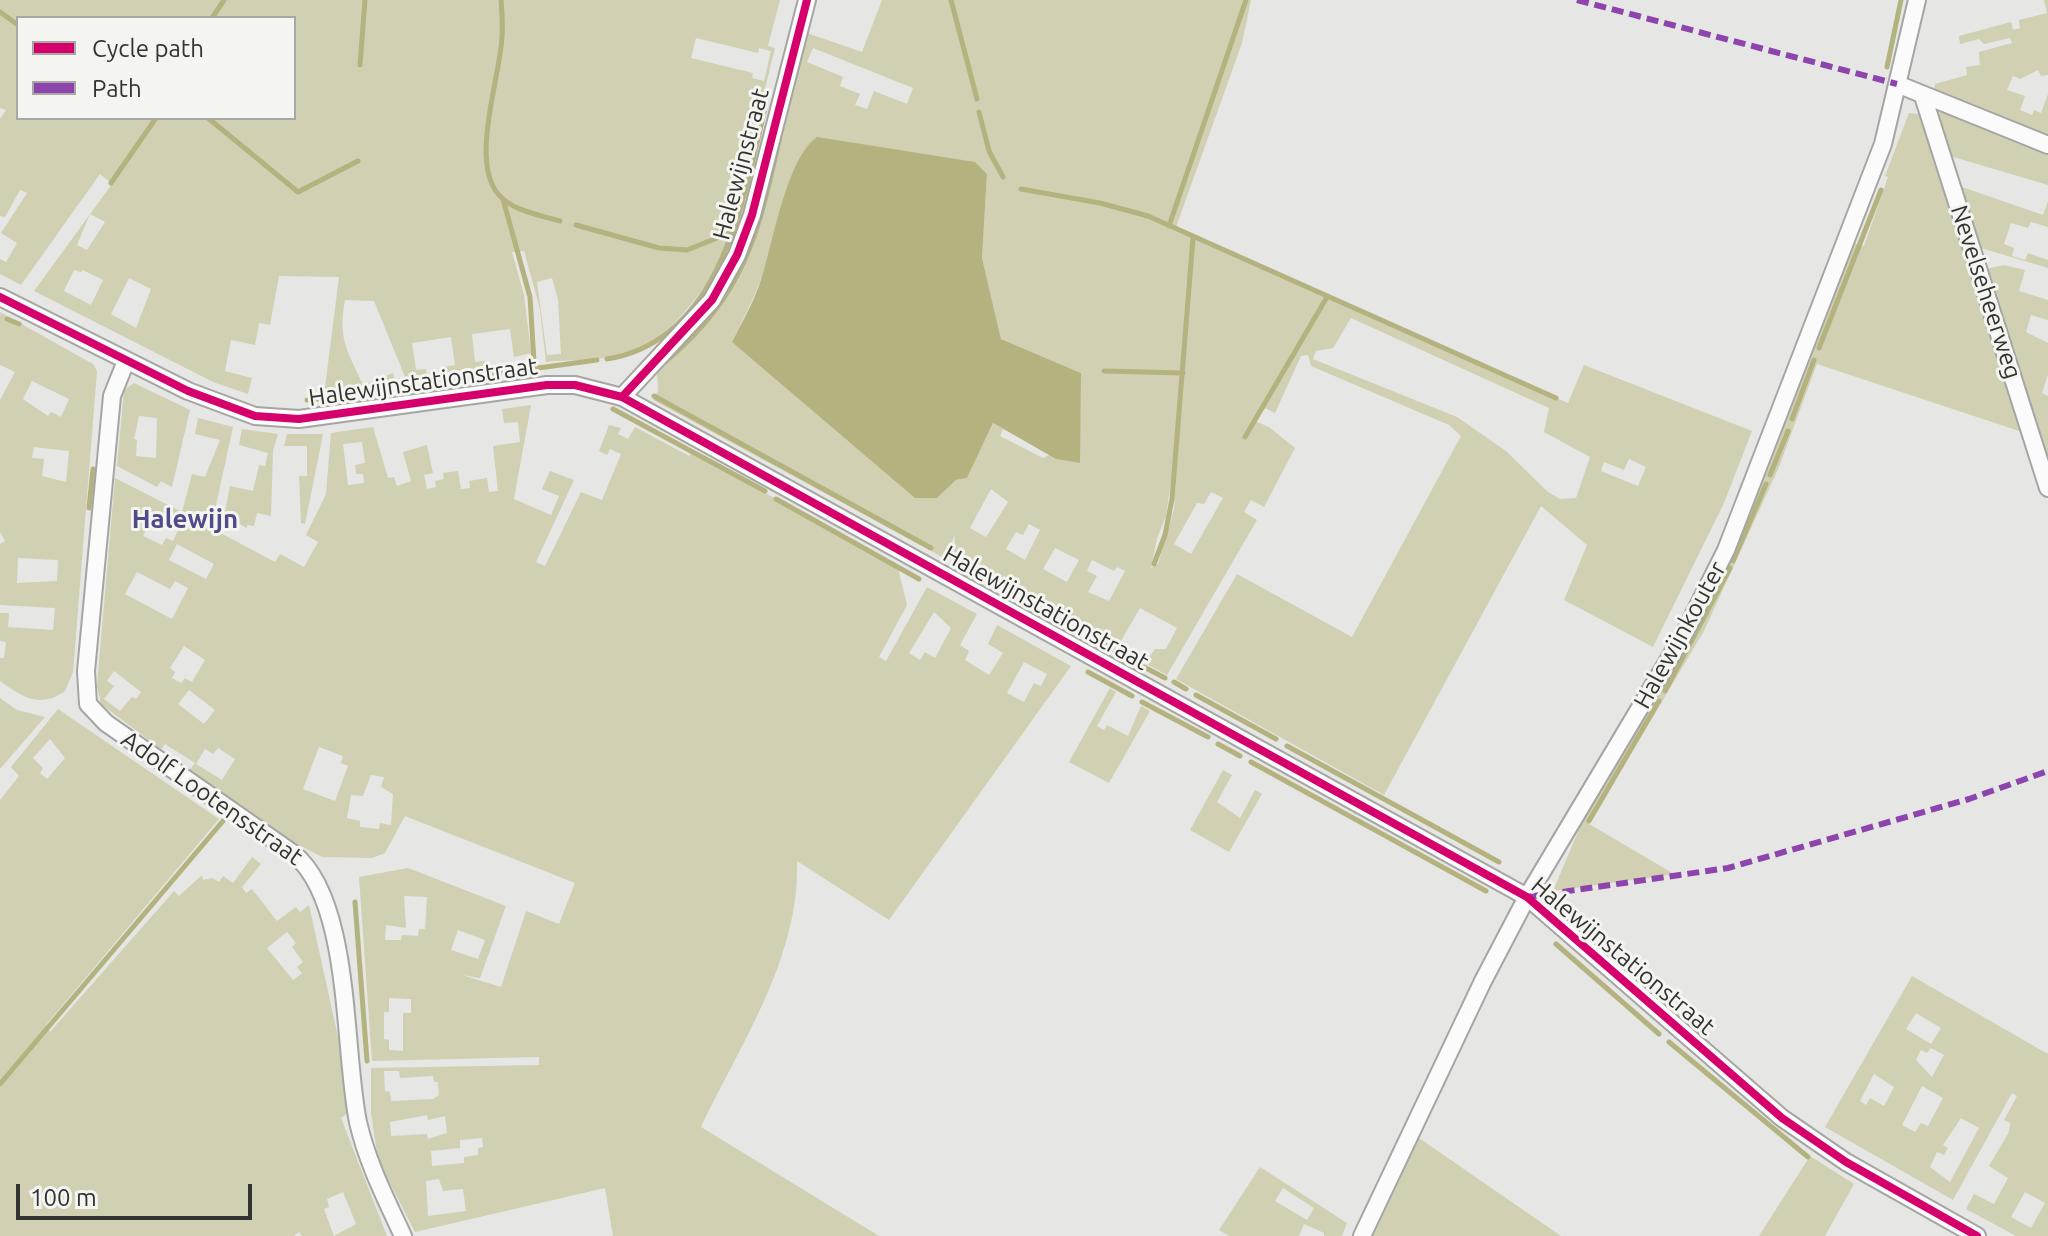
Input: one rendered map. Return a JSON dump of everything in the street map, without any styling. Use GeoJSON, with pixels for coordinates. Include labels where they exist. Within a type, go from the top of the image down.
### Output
{"type":"FeatureCollection","features":[{"type":"Feature","properties":{"kind":"street","name":"Halewijnstraat"},"geometry":{"type":"LineString","coordinates":[[622,397],[712,300],[737,255],[752,215],[807,0]]}},
{"type":"Feature","properties":{"kind":"street","name":"Halewijnkouter"},"geometry":{"type":"LineString","coordinates":[[1362,1236],[1483,981],[1527,897],[1684,634],[1726,550],[1844,252],[1883,144],[1917,0]]}},
{"type":"Feature","properties":{"kind":"street"},"geometry":{"type":"LineString","coordinates":[[1897,84],[2048,145]]}},
{"type":"Feature","properties":{"kind":"street","name":"Nevelseheerweg"},"geometry":{"type":"LineString","coordinates":[[1923,96],[2048,488]]}},
{"type":"Feature","properties":{"kind":"street","name":"Halewijnstationstraat"},"geometry":{"type":"LineString","coordinates":[[0,297],[230,409],[275,419],[323,417],[547,385],[575,385],[622,397],[1527,897],[1782,1118],[1846,1162],[1977,1236]]}},
{"type":"Feature","properties":{"kind":"street","name":"Adolf Lootensstraat"},"geometry":{"type":"LineString","coordinates":[[126,361],[112,396],[86,671],[88,704],[106,723],[294,854],[314,873],[327,908],[343,994],[358,1120],[368,1157],[403,1236]]}},
{"type":"Feature","properties":{"kind":"green space"},"geometry":{"type":"Polygon","coordinates":[[[0,0],[780,0],[768,46],[775,48],[737,202],[752,204],[717,266],[687,309],[652,342],[623,355],[546,362],[540,309],[524,251],[512,252],[524,295],[531,353],[514,357],[510,329],[472,334],[475,362],[485,361],[485,367],[444,373],[444,367],[455,365],[451,337],[412,343],[416,370],[426,369],[427,375],[405,377],[374,301],[345,300],[343,336],[363,385],[393,373],[396,387],[324,395],[339,277],[279,276],[270,325],[259,323],[255,345],[231,340],[225,371],[252,378],[248,394],[213,382],[34,291],[90,214],[112,184],[100,174],[21,285],[0,274],[0,259],[6,262],[17,243],[1,233],[27,193],[20,190],[5,217],[0,216],[0,119],[6,110],[0,108],[0,0]],[[696,38],[691,58],[753,73],[752,78],[764,81],[771,51],[759,48],[758,53],[696,38]],[[90,214],[77,245],[87,250],[105,222],[90,214]],[[74,270],[64,291],[91,305],[103,280],[83,270],[74,270]],[[129,278],[111,314],[136,328],[151,289],[129,278]],[[552,278],[537,282],[547,355],[561,354],[558,300],[552,278]]]}},
{"type":"Feature","properties":{"kind":"green space"},"geometry":{"type":"Polygon","coordinates":[[[882,0],[1251,0],[1242,43],[1175,230],[1568,403],[1584,365],[1752,431],[1724,503],[1653,647],[1564,600],[1587,545],[1541,506],[1384,795],[1176,679],[1237,574],[1352,637],[1461,436],[1449,425],[1311,366],[1308,355],[1301,356],[1275,413],[1265,408],[1255,421],[1269,427],[1295,448],[1264,507],[1251,500],[1244,512],[1257,520],[1167,675],[1145,663],[1155,649],[1166,649],[1177,628],[1140,608],[1118,646],[954,554],[955,535],[944,558],[653,400],[658,391],[657,373],[665,361],[692,337],[730,282],[804,32],[862,52],[882,0]],[[813,48],[807,62],[843,77],[840,86],[860,94],[855,105],[867,109],[874,91],[907,104],[913,88],[813,48]],[[987,174],[776,235],[757,290],[732,342],[937,498],[956,480],[967,478],[993,423],[1003,429],[1000,436],[1043,458],[1049,455],[1079,463],[1081,373],[1001,339],[982,258],[987,174]],[[1351,318],[1333,348],[1316,351],[1313,359],[1457,417],[1506,451],[1548,492],[1560,499],[1576,498],[1590,457],[1544,432],[1549,408],[1351,318]],[[1180,416],[1166,516],[1157,538],[1151,568],[1158,564],[1174,509],[1180,416]],[[1629,459],[1624,470],[1604,462],[1601,471],[1638,486],[1646,467],[1629,459]],[[991,489],[970,528],[986,537],[1008,502],[991,489]],[[1211,492],[1204,504],[1197,503],[1174,544],[1191,554],[1223,498],[1211,492]],[[1029,524],[1023,535],[1016,532],[1006,549],[1025,560],[1040,530],[1029,524]],[[1055,548],[1043,569],[1067,582],[1079,560],[1055,548]],[[1092,560],[1087,571],[1097,576],[1088,592],[1109,601],[1125,571],[1117,567],[1114,571],[1092,560]]]}},
{"type":"Feature","properties":{"kind":"green space"},"geometry":{"type":"Polygon","coordinates":[[[2044,0],[2048,0],[2048,75],[2041,76],[2038,70],[2020,79],[2013,76],[2007,90],[2025,96],[2020,110],[2032,115],[2034,110],[2041,113],[2048,94],[2048,137],[1934,92],[1935,84],[1967,75],[1966,67],[1980,65],[1979,52],[2012,43],[2010,38],[1984,44],[1979,39],[1960,44],[1959,36],[2011,22],[2013,30],[2020,28],[2019,20],[2047,13],[2044,0]]]}},
{"type":"Feature","properties":{"kind":"green space"},"geometry":{"type":"Polygon","coordinates":[[[1945,111],[2048,149],[2048,185],[1950,156],[1937,113],[1945,111]]]}},
{"type":"Feature","properties":{"kind":"green space"},"geometry":{"type":"Polygon","coordinates":[[[1909,113],[1919,114],[1926,122],[2025,433],[1817,364],[1779,467],[1704,631],[1589,824],[1674,874],[1553,891],[1583,820],[1718,582],[1749,514],[1854,243],[1864,246],[1888,177],[1885,176],[1909,113]]]}},
{"type":"Feature","properties":{"kind":"green space"},"geometry":{"type":"Polygon","coordinates":[[[1962,187],[2043,215],[2048,201],[2048,227],[2031,222],[2028,228],[2011,223],[2004,244],[2014,248],[2012,256],[2025,260],[2028,253],[2048,260],[2048,268],[1981,248],[1962,187]]]}},
{"type":"Feature","properties":{"kind":"green space"},"geometry":{"type":"Polygon","coordinates":[[[2004,265],[2025,270],[2019,291],[2048,300],[2048,320],[2031,315],[2026,332],[2048,343],[2048,375],[2042,393],[2048,396],[2048,459],[1986,269],[2004,265]]]}},
{"type":"Feature","properties":{"kind":"green space"},"geometry":{"type":"Polygon","coordinates":[[[0,312],[93,364],[97,371],[73,672],[65,691],[47,699],[31,699],[0,681],[0,658],[4,658],[6,642],[0,641],[0,613],[9,613],[8,627],[53,630],[55,608],[0,605],[0,544],[5,541],[0,532],[0,400],[15,372],[0,365],[0,312]],[[32,381],[23,399],[48,416],[51,412],[61,417],[69,399],[32,381]],[[34,447],[32,458],[44,459],[42,476],[66,482],[69,451],[34,447]],[[18,558],[17,583],[57,581],[58,560],[18,558]]]}},
{"type":"Feature","properties":{"kind":"green space"},"geometry":{"type":"Polygon","coordinates":[[[134,383],[190,410],[172,487],[161,481],[157,487],[117,466],[124,390],[134,383]],[[139,416],[134,439],[137,440],[136,456],[156,458],[157,418],[139,416]]]}},
{"type":"Feature","properties":{"kind":"green space"},"geometry":{"type":"Polygon","coordinates":[[[531,405],[514,499],[551,515],[559,496],[542,489],[550,471],[574,480],[536,562],[545,566],[581,492],[602,500],[621,454],[610,449],[607,455],[599,451],[609,425],[621,428],[618,434],[628,439],[635,427],[689,456],[691,453],[897,564],[907,605],[879,657],[886,661],[927,587],[977,614],[960,645],[969,651],[965,660],[989,675],[1003,653],[988,644],[997,625],[1071,666],[889,920],[797,861],[789,931],[778,965],[750,1031],[701,1127],[879,1236],[613,1236],[605,1188],[415,1232],[378,1160],[371,1113],[371,1068],[539,1065],[539,1057],[372,1061],[359,877],[408,868],[506,906],[480,978],[462,975],[501,987],[526,911],[559,924],[575,883],[405,816],[385,853],[372,858],[322,857],[276,833],[189,771],[195,763],[165,744],[161,749],[101,704],[97,686],[115,478],[182,512],[192,474],[205,477],[220,440],[195,434],[198,418],[233,427],[211,528],[275,562],[280,554],[304,567],[318,542],[306,535],[326,494],[331,433],[373,427],[388,478],[394,477],[397,486],[411,481],[403,452],[427,445],[433,473],[424,475],[427,489],[436,487],[435,481],[444,479],[443,473],[458,471],[461,489],[470,488],[469,481],[487,478],[489,492],[498,491],[493,446],[520,442],[518,422],[504,423],[502,409],[531,405]],[[362,442],[343,444],[348,485],[364,483],[363,474],[356,474],[355,465],[365,463],[362,442]],[[152,517],[143,536],[162,545],[166,538],[173,541],[178,530],[152,517]],[[177,544],[169,560],[206,579],[214,564],[177,544]],[[137,572],[125,594],[172,619],[188,588],[175,581],[170,589],[137,572]],[[934,612],[909,653],[920,660],[925,652],[935,658],[951,628],[934,612]],[[184,646],[170,668],[175,672],[172,678],[181,683],[185,678],[192,682],[205,660],[184,646]],[[1024,662],[1007,693],[1024,702],[1034,683],[1041,686],[1047,674],[1024,662]],[[114,671],[107,681],[114,686],[104,699],[120,711],[141,692],[114,671]],[[189,690],[178,704],[204,724],[215,710],[189,690]],[[319,747],[303,789],[335,801],[348,766],[341,763],[343,756],[319,747]],[[218,748],[213,754],[205,749],[196,764],[222,780],[235,759],[218,748]],[[371,775],[363,796],[351,795],[347,818],[360,821],[360,827],[379,829],[380,823],[391,825],[393,794],[381,787],[384,777],[371,775]],[[404,896],[406,928],[386,925],[385,940],[401,940],[402,935],[418,936],[419,929],[425,929],[427,897],[404,896]],[[458,930],[451,950],[478,959],[485,940],[458,930]],[[389,998],[389,1012],[384,1012],[384,1039],[389,1040],[389,1050],[403,1051],[403,1013],[411,1013],[411,999],[389,998]],[[384,1071],[385,1091],[390,1092],[391,1101],[433,1099],[439,1095],[438,1082],[434,1082],[433,1076],[400,1078],[399,1071],[384,1071]],[[427,1115],[390,1122],[391,1136],[427,1134],[428,1139],[447,1133],[445,1116],[428,1120],[427,1115]],[[482,1138],[460,1140],[460,1148],[431,1151],[432,1166],[464,1163],[464,1157],[478,1155],[478,1148],[483,1147],[482,1138]],[[439,1179],[426,1181],[428,1216],[466,1211],[463,1189],[443,1191],[439,1179]]]}},
{"type":"Feature","properties":{"kind":"green space"},"geometry":{"type":"Polygon","coordinates":[[[242,429],[278,434],[273,451],[271,516],[257,513],[254,526],[247,525],[247,528],[224,516],[230,486],[253,491],[259,465],[265,466],[268,453],[239,445],[242,429]]]}},
{"type":"Feature","properties":{"kind":"green space"},"geometry":{"type":"Polygon","coordinates":[[[287,434],[323,434],[305,524],[301,523],[299,476],[307,476],[307,446],[284,446],[287,434]]]}},
{"type":"Feature","properties":{"kind":"green space"},"geometry":{"type":"Polygon","coordinates":[[[1110,688],[1116,692],[1097,726],[1104,730],[1107,725],[1128,736],[1141,706],[1150,711],[1109,783],[1069,762],[1110,688]]]}},
{"type":"Feature","properties":{"kind":"green space"},"geometry":{"type":"Polygon","coordinates":[[[0,698],[17,710],[45,717],[0,769],[0,698]]]}},
{"type":"Feature","properties":{"kind":"green space"},"geometry":{"type":"Polygon","coordinates":[[[58,709],[219,819],[46,1025],[50,1032],[174,891],[179,896],[202,875],[203,880],[213,878],[219,882],[223,876],[233,883],[252,857],[261,864],[242,887],[246,893],[252,889],[277,921],[296,907],[300,912],[309,905],[338,1037],[343,1032],[350,1111],[341,1118],[387,1236],[334,1236],[302,1236],[299,1232],[294,1236],[0,1236],[0,800],[19,776],[11,767],[58,709]],[[50,739],[33,758],[43,768],[40,773],[47,779],[65,758],[50,739]],[[287,932],[267,948],[293,980],[302,973],[297,967],[303,962],[292,947],[296,943],[287,932]],[[343,1192],[327,1199],[329,1207],[324,1209],[334,1236],[356,1224],[343,1192]]]}},
{"type":"Feature","properties":{"kind":"green space"},"geometry":{"type":"Polygon","coordinates":[[[1223,770],[1232,775],[1217,802],[1240,818],[1255,790],[1262,794],[1229,852],[1190,830],[1223,770]]]}},
{"type":"Feature","properties":{"kind":"green space"},"geometry":{"type":"Polygon","coordinates":[[[1912,976],[2048,1054],[2048,1236],[2016,1236],[1966,1209],[1974,1194],[1994,1204],[2008,1178],[1989,1166],[2009,1132],[2010,1123],[2004,1120],[2017,1096],[2012,1093],[1953,1200],[1825,1127],[1912,976]],[[1916,1013],[1906,1029],[1931,1044],[1941,1028],[1916,1013]],[[1931,1048],[1927,1053],[1921,1050],[1916,1060],[1932,1077],[1944,1055],[1931,1048]],[[1874,1074],[1860,1101],[1866,1105],[1870,1098],[1884,1106],[1894,1087],[1874,1074]],[[1922,1086],[1902,1125],[1915,1132],[1921,1123],[1928,1126],[1943,1098],[1922,1086]],[[1961,1118],[1943,1145],[1948,1148],[1944,1155],[1937,1152],[1930,1167],[1950,1182],[1979,1128],[1961,1118]],[[2025,1192],[2011,1217],[2031,1228],[2045,1203],[2025,1192]]]}},
{"type":"Feature","properties":{"kind":"green space"},"geometry":{"type":"Polygon","coordinates":[[[1419,1138],[1561,1236],[1373,1236],[1419,1138]]]}},
{"type":"Feature","properties":{"kind":"green space"},"geometry":{"type":"Polygon","coordinates":[[[1810,1156],[1854,1184],[1825,1236],[1759,1236],[1810,1156]]]}},
{"type":"Feature","properties":{"kind":"green space"},"geometry":{"type":"Polygon","coordinates":[[[1260,1167],[1347,1223],[1342,1236],[1324,1236],[1324,1233],[1304,1224],[1299,1236],[1229,1236],[1219,1230],[1260,1167]],[[1283,1188],[1275,1201],[1307,1220],[1314,1208],[1283,1188]]]}},
{"type":"Feature","properties":{"kind":"shaded area"},"geometry":{"type":"Polygon","coordinates":[[[817,137],[975,162],[987,174],[982,258],[1001,339],[1081,373],[1080,463],[1056,459],[993,423],[967,478],[956,480],[937,498],[915,498],[732,342],[759,286],[796,164],[817,137]]]}},
{"type":"Feature","properties":{"kind":"waterway"},"geometry":{"type":"LineString","coordinates":[[213,16],[224,0]]}},
{"type":"Feature","properties":{"kind":"waterway"},"geometry":{"type":"LineString","coordinates":[[360,65],[365,0]]}},
{"type":"Feature","properties":{"kind":"waterway"},"geometry":{"type":"LineString","coordinates":[[501,0],[502,37],[486,140],[490,179],[498,194],[511,205],[560,221]]}},
{"type":"Feature","properties":{"kind":"waterway"},"geometry":{"type":"LineString","coordinates":[[951,0],[977,99]]}},
{"type":"Feature","properties":{"kind":"waterway"},"geometry":{"type":"LineString","coordinates":[[1169,226],[1246,0]]}},
{"type":"Feature","properties":{"kind":"waterway"},"geometry":{"type":"LineString","coordinates":[[1887,67],[1901,0]]}},
{"type":"Feature","properties":{"kind":"waterway"},"geometry":{"type":"LineString","coordinates":[[0,12],[16,24]]}},
{"type":"Feature","properties":{"kind":"waterway"},"geometry":{"type":"LineString","coordinates":[[607,359],[646,347],[677,325],[702,295],[721,260],[736,221],[766,104]]}},
{"type":"Feature","properties":{"kind":"waterway"},"geometry":{"type":"LineString","coordinates":[[979,112],[989,151],[1003,177]]}},
{"type":"Feature","properties":{"kind":"waterway"},"geometry":{"type":"LineString","coordinates":[[111,183],[155,120]]}},
{"type":"Feature","properties":{"kind":"waterway"},"geometry":{"type":"LineString","coordinates":[[210,120],[298,192],[358,161]]}},
{"type":"Feature","properties":{"kind":"waterway"},"geometry":{"type":"LineString","coordinates":[[666,361],[714,312],[744,262],[755,235],[779,140]]}},
{"type":"Feature","properties":{"kind":"waterway"},"geometry":{"type":"LineString","coordinates":[[1021,189],[1100,203],[1148,216],[1556,398]]}},
{"type":"Feature","properties":{"kind":"waterway"},"geometry":{"type":"LineString","coordinates":[[1819,348],[1881,190]]}},
{"type":"Feature","properties":{"kind":"waterway"},"geometry":{"type":"LineString","coordinates":[[503,199],[530,297],[534,362],[538,368],[597,360]]}},
{"type":"Feature","properties":{"kind":"waterway"},"geometry":{"type":"LineString","coordinates":[[576,225],[659,248],[687,250],[732,232]]}},
{"type":"Feature","properties":{"kind":"waterway"},"geometry":{"type":"LineString","coordinates":[[1154,564],[1165,535],[1172,499],[1193,238]]}},
{"type":"Feature","properties":{"kind":"waterway"},"geometry":{"type":"LineString","coordinates":[[1245,437],[1327,297]]}},
{"type":"Feature","properties":{"kind":"waterway"},"geometry":{"type":"LineString","coordinates":[[7,319],[19,324]]}},
{"type":"Feature","properties":{"kind":"waterway"},"geometry":{"type":"LineString","coordinates":[[1792,419],[1814,360]]}},
{"type":"Feature","properties":{"kind":"waterway"},"geometry":{"type":"LineString","coordinates":[[462,379],[531,369]]}},
{"type":"Feature","properties":{"kind":"waterway"},"geometry":{"type":"LineString","coordinates":[[1104,371],[1183,373]]}},
{"type":"Feature","properties":{"kind":"waterway"},"geometry":{"type":"LineString","coordinates":[[654,396],[931,548]]}},
{"type":"Feature","properties":{"kind":"waterway"},"geometry":{"type":"LineString","coordinates":[[307,400],[340,397]]}},
{"type":"Feature","properties":{"kind":"waterway"},"geometry":{"type":"LineString","coordinates":[[613,409],[765,491]]}},
{"type":"Feature","properties":{"kind":"waterway"},"geometry":{"type":"LineString","coordinates":[[1770,475],[1788,431]]}},
{"type":"Feature","properties":{"kind":"waterway"},"geometry":{"type":"LineString","coordinates":[[89,508],[93,469]]}},
{"type":"Feature","properties":{"kind":"waterway"},"geometry":{"type":"LineString","coordinates":[[1733,561],[1766,484]]}},
{"type":"Feature","properties":{"kind":"waterway"},"geometry":{"type":"LineString","coordinates":[[776,499],[919,579]]}},
{"type":"Feature","properties":{"kind":"waterway"},"geometry":{"type":"LineString","coordinates":[[1665,691],[1730,568]]}},
{"type":"Feature","properties":{"kind":"waterway"},"geometry":{"type":"LineString","coordinates":[[1093,638],[1126,657]]}},
{"type":"Feature","properties":{"kind":"waterway"},"geometry":{"type":"LineString","coordinates":[[1142,666],[1165,678]]}},
{"type":"Feature","properties":{"kind":"waterway"},"geometry":{"type":"LineString","coordinates":[[1088,672],[1132,696]]}},
{"type":"Feature","properties":{"kind":"waterway"},"geometry":{"type":"LineString","coordinates":[[1174,682],[1186,689]]}},
{"type":"Feature","properties":{"kind":"waterway"},"geometry":{"type":"LineString","coordinates":[[1196,695],[1276,739]]}},
{"type":"Feature","properties":{"kind":"waterway"},"geometry":{"type":"LineString","coordinates":[[1589,821],[1659,701]]}},
{"type":"Feature","properties":{"kind":"waterway"},"geometry":{"type":"LineString","coordinates":[[1142,702],[1208,737]]}},
{"type":"Feature","properties":{"kind":"waterway"},"geometry":{"type":"LineString","coordinates":[[1218,744],[1240,756]]}},
{"type":"Feature","properties":{"kind":"waterway"},"geometry":{"type":"LineString","coordinates":[[1287,746],[1499,862]]}},
{"type":"Feature","properties":{"kind":"waterway"},"geometry":{"type":"LineString","coordinates":[[1251,762],[1486,891]]}},
{"type":"Feature","properties":{"kind":"waterway"},"geometry":{"type":"LineString","coordinates":[[0,1084],[223,821]]}},
{"type":"Feature","properties":{"kind":"waterway"},"geometry":{"type":"LineString","coordinates":[[355,902],[367,1061]]}},
{"type":"Feature","properties":{"kind":"waterway"},"geometry":{"type":"LineString","coordinates":[[1556,944],[1659,1034]]}},
{"type":"Feature","properties":{"kind":"waterway"},"geometry":{"type":"LineString","coordinates":[[1669,1042],[1808,1157]]}},
{"type":"Feature","properties":{"kind":"marked path"},"geometry":{"type":"LineString","coordinates":[[1577,0],[1897,84]]}},
{"type":"Feature","properties":{"kind":"marked path"},"geometry":{"type":"LineString","coordinates":[[1527,897],[1728,868],[1969,799],[2048,771]]}},
{"type":"Feature","properties":{"kind":"cycle path"},"geometry":{"type":"LineString","coordinates":[[622,397],[712,300],[737,255],[752,215],[807,0]]}},
{"type":"Feature","properties":{"kind":"cycle path"},"geometry":{"type":"LineString","coordinates":[[0,297],[188,391],[255,416],[299,419],[547,385],[575,385],[622,397],[1527,897],[1782,1118],[1846,1162],[1977,1236]]}},
{"type":"Feature","properties":{"kind":"district","name":"Halewijn"},"geometry":{"type":"Point","coordinates":[185,519]}}]}
